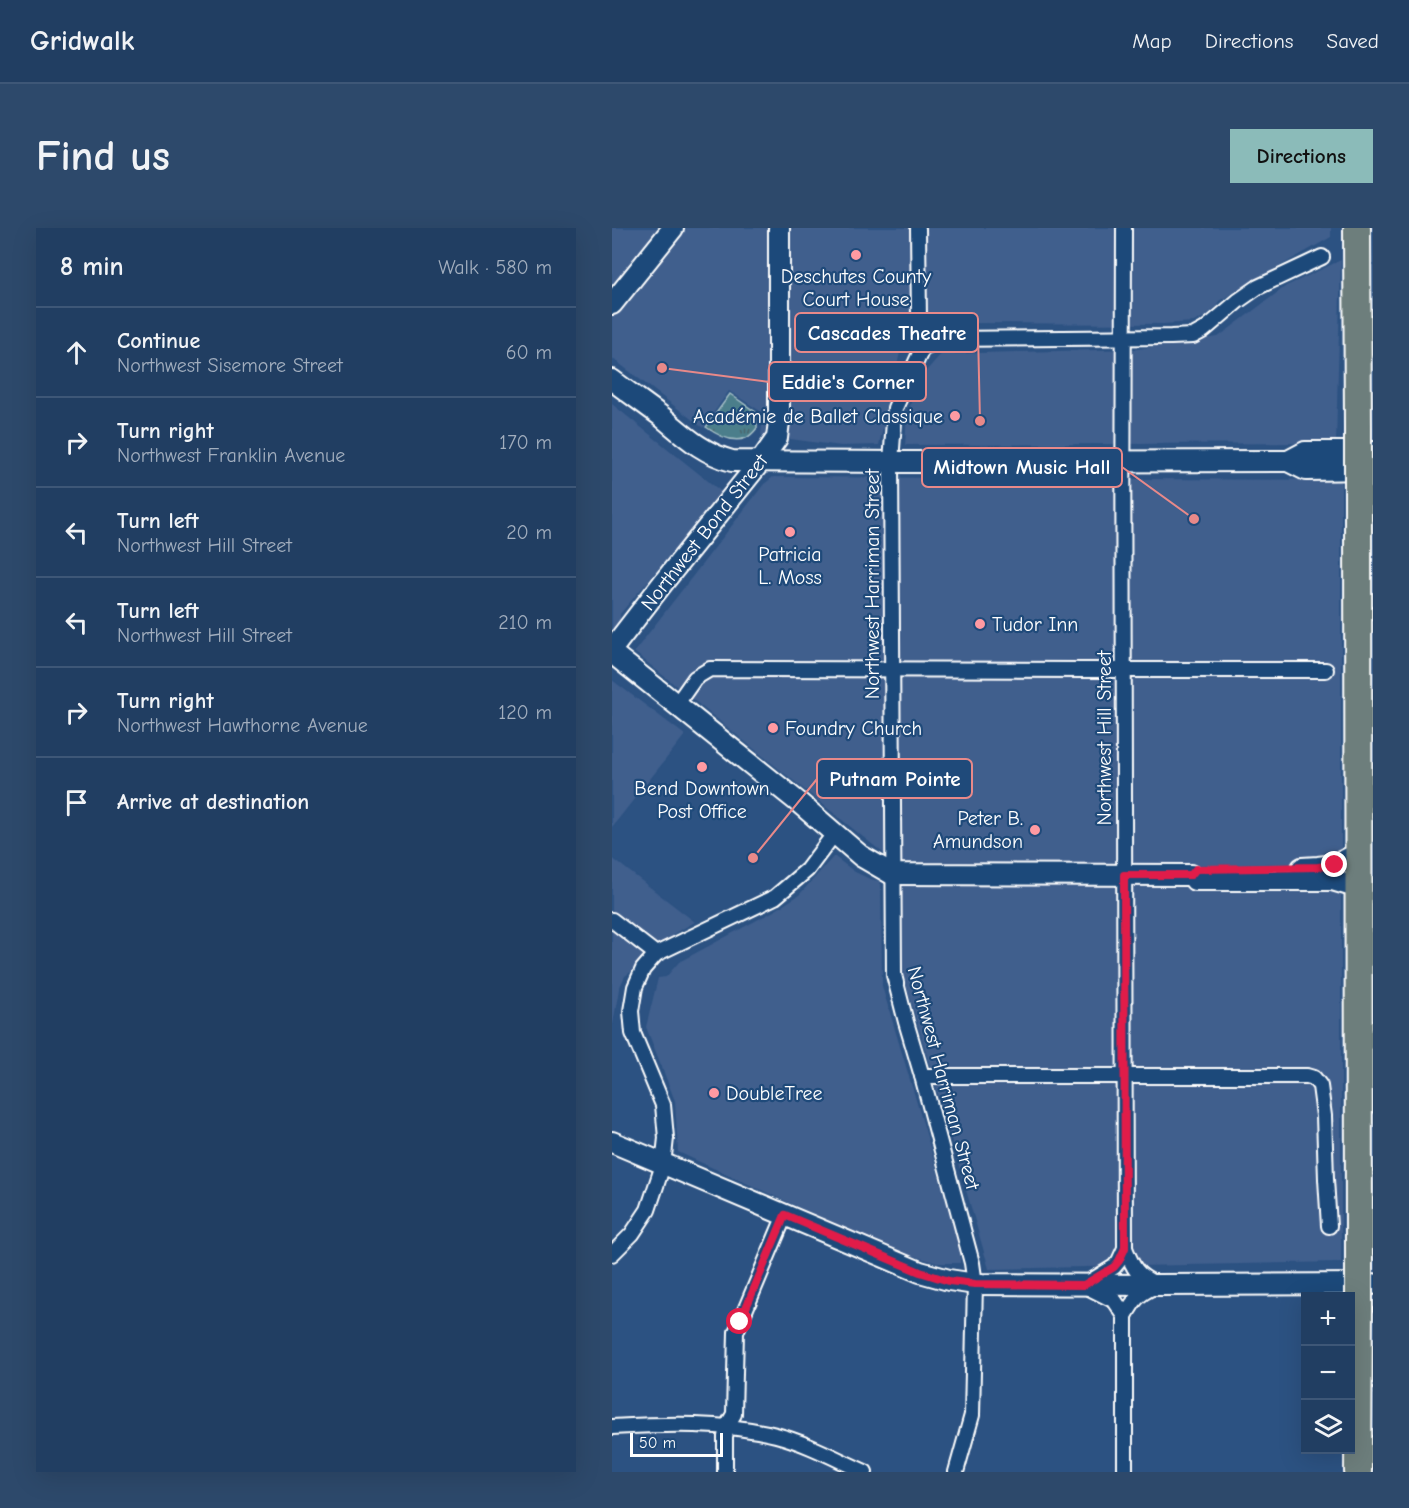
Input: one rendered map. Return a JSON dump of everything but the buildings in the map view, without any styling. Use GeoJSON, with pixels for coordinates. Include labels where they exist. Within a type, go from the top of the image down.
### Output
{"type":"FeatureCollection","features":[{"type":"Feature","properties":{"kind":"highway"},"geometry":{"type":"LineString","coordinates":[[1358,228],[1358,427],[1365,478],[1359,853],[1358,1472]]}},
{"type":"Feature","properties":{"kind":"street"},"geometry":{"type":"LineString","coordinates":[[612,304],[673,228]]}},
{"type":"Feature","properties":{"kind":"street","name":"Northwest Bond Street"},"geometry":{"type":"LineString","coordinates":[[612,651],[777,438],[779,421],[779,228]]}},
{"type":"Feature","properties":{"kind":"street","name":"Northwest Harriman Street"},"geometry":{"type":"LineString","coordinates":[[918,228],[919,319],[922,349],[896,408],[891,462],[894,975],[972,1263],[975,1284],[972,1415],[956,1472]]}},
{"type":"Feature","properties":{"kind":"street","name":"Northwest Hill Street"},"geometry":{"type":"LineString","coordinates":[[1124,228],[1125,1248],[1133,1269],[1141,1277],[1158,1285]]}},
{"type":"Feature","properties":{"kind":"street"},"geometry":{"type":"LineString","coordinates":[[922,349],[945,339],[1193,336],[1204,330],[1258,287],[1322,257]]}},
{"type":"Feature","properties":{"kind":"street"},"geometry":{"type":"LineString","coordinates":[[612,380],[706,451],[732,461],[1288,461],[1306,470],[1365,478]]}},
{"type":"Feature","properties":{"kind":"street"},"geometry":{"type":"LineString","coordinates":[[1288,461],[1305,452],[1373,452]]}},
{"type":"Feature","properties":{"kind":"street"},"geometry":{"type":"LineString","coordinates":[[612,651],[861,856],[892,874],[1191,875]]}},
{"type":"Feature","properties":{"kind":"street"},"geometry":{"type":"LineString","coordinates":[[676,705],[694,678],[710,669],[1326,670]]}},
{"type":"Feature","properties":{"kind":"street"},"geometry":{"type":"LineString","coordinates":[[612,1254],[632,1234],[648,1210],[663,1164],[666,1138],[663,1105],[633,1033],[631,1011],[634,987],[643,969],[656,954],[775,897],[807,870],[834,834]]}},
{"type":"Feature","properties":{"kind":"street"},"geometry":{"type":"LineString","coordinates":[[1191,875],[1196,869],[1335,865],[1359,853]]}},
{"type":"Feature","properties":{"kind":"street"},"geometry":{"type":"LineString","coordinates":[[1191,875],[1195,880],[1332,880],[1359,888]]}},
{"type":"Feature","properties":{"kind":"street"},"geometry":{"type":"LineString","coordinates":[[612,920],[656,954]]}},
{"type":"Feature","properties":{"kind":"street"},"geometry":{"type":"LineString","coordinates":[[922,1076],[1307,1076],[1314,1078],[1320,1086],[1324,1116],[1329,1226]]}},
{"type":"Feature","properties":{"kind":"street"},"geometry":{"type":"LineString","coordinates":[[612,1142],[920,1272],[949,1281],[975,1284],[1084,1285],[1373,1284]]}},
{"type":"Feature","properties":{"kind":"street"},"geometry":{"type":"LineString","coordinates":[[725,1472],[724,1437],[734,1413],[736,1332],[785,1215]]}},
{"type":"Feature","properties":{"kind":"street"},"geometry":{"type":"LineString","coordinates":[[1084,1285],[1114,1267],[1125,1248]]}},
{"type":"Feature","properties":{"kind":"street"},"geometry":{"type":"LineString","coordinates":[[1084,1285],[1115,1301],[1125,1316]]}},
{"type":"Feature","properties":{"kind":"street"},"geometry":{"type":"LineString","coordinates":[[1125,1472],[1125,1316],[1133,1301],[1142,1293],[1158,1285]]}},
{"type":"Feature","properties":{"kind":"street"},"geometry":{"type":"LineString","coordinates":[[612,1427],[727,1426],[778,1436],[823,1452],[865,1472]]}},
{"type":"Feature","properties":{"kind":"shaded area"},"geometry":{"type":"Polygon","coordinates":[[[612,228],[1331,228],[1331,237],[1219,301],[1206,316],[1194,322],[1163,324],[956,323],[931,318],[909,328],[904,335],[879,445],[841,446],[761,435],[763,413],[729,391],[703,428],[612,358],[612,228]]]}},
{"type":"Feature","properties":{"kind":"shaded area"},"geometry":{"type":"Polygon","coordinates":[[[1341,260],[1336,443],[905,445],[907,415],[915,390],[926,371],[941,354],[1137,349],[1218,337],[1286,286],[1341,260]]]}},
{"type":"Feature","properties":{"kind":"shaded area"},"geometry":{"type":"Polygon","coordinates":[[[612,404],[723,493],[620,614],[620,623],[612,634],[612,404]]]}},
{"type":"Feature","properties":{"kind":"shaded area"},"geometry":{"type":"Polygon","coordinates":[[[773,477],[1341,480],[1341,1262],[989,1269],[902,971],[899,866],[634,652],[764,484],[773,477]]]}},
{"type":"Feature","properties":{"kind":"shaded area"},"geometry":{"type":"Polygon","coordinates":[[[612,680],[685,735],[612,827],[612,680]]]}},
{"type":"Feature","properties":{"kind":"shaded area"},"geometry":{"type":"Polygon","coordinates":[[[833,857],[855,872],[879,881],[881,884],[882,986],[960,1247],[960,1263],[937,1263],[890,1249],[678,1152],[675,1101],[646,1027],[658,978],[666,977],[679,962],[799,895],[833,857]]]}},
{"type":"Feature","properties":{"kind":"shaded area"},"geometry":{"type":"Polygon","coordinates":[[[612,858],[695,922],[675,933],[668,942],[658,945],[640,959],[631,972],[625,976],[619,989],[613,1024],[612,1023],[612,858]]]}},
{"type":"Feature","properties":{"kind":"green space"},"geometry":{"type":"Polygon","coordinates":[[[730,394],[757,413],[757,428],[741,440],[725,438],[706,427],[730,394]]]}},
{"type":"Feature","properties":{"kind":"place","name":"Deschutes County Court House"},"geometry":{"type":"Point","coordinates":[856,255]}},
{"type":"Feature","properties":{"kind":"place","name":"Eddie's Corner"},"geometry":{"type":"Point","coordinates":[662,368]}},
{"type":"Feature","properties":{"kind":"place","name":"Académie de Ballet Classique"},"geometry":{"type":"Point","coordinates":[955,416]}},
{"type":"Feature","properties":{"kind":"place","name":"Cascades Theatre"},"geometry":{"type":"Point","coordinates":[980,421]}},
{"type":"Feature","properties":{"kind":"place","name":"Midtown Music Hall"},"geometry":{"type":"Point","coordinates":[1194,519]}},
{"type":"Feature","properties":{"kind":"place","name":"Patricia L. Moss"},"geometry":{"type":"Point","coordinates":[790,532]}},
{"type":"Feature","properties":{"kind":"place","name":"Tudor Inn"},"geometry":{"type":"Point","coordinates":[980,624]}},
{"type":"Feature","properties":{"kind":"place","name":"Foundry Church"},"geometry":{"type":"Point","coordinates":[773,728]}},
{"type":"Feature","properties":{"kind":"place","name":"Bend Downtown Post Office"},"geometry":{"type":"Point","coordinates":[702,767]}},
{"type":"Feature","properties":{"kind":"place","name":"Peter B. Amundson"},"geometry":{"type":"Point","coordinates":[1035,830]}},
{"type":"Feature","properties":{"kind":"place","name":"Putnam Pointe"},"geometry":{"type":"Point","coordinates":[753,858]}},
{"type":"Feature","properties":{"kind":"place","name":"DoubleTree"},"geometry":{"type":"Point","coordinates":[714,1093]}},
{"type":"Feature","properties":{"kind":"route"},"geometry":{"type":"LineString","coordinates":[[740,1322],[785,1215],[920,1272],[949,1281],[975,1284],[1084,1285],[1114,1267],[1125,1248],[1124,875],[1191,875],[1196,869],[1335,865]]}}]}
